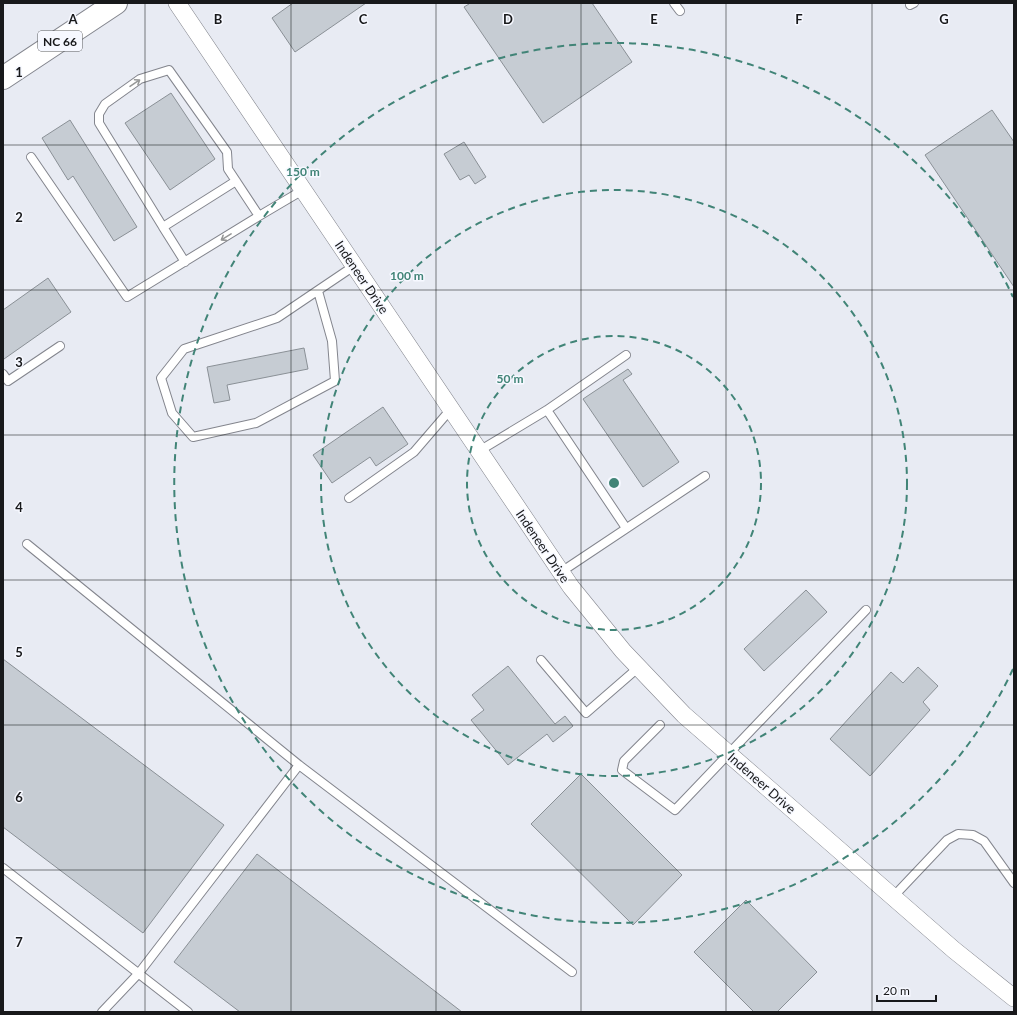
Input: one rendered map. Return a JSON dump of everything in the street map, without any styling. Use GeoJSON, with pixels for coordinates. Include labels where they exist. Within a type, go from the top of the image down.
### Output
{"type":"FeatureCollection","features":[{"type":"Feature","properties":{"kind":"main road","name":"NC 66"},"geometry":{"type":"LineString","coordinates":[[3,78],[116,3]]}},
{"type":"Feature","properties":{"kind":"street","name":"Indeneer Drive"},"geometry":{"type":"LineString","coordinates":[[177,3],[571,587],[623,651],[684,714],[954,950],[1014,998]]}},
{"type":"Feature","properties":{"kind":"lane"},"geometry":{"type":"LineString","coordinates":[[674,3],[680,11]]}},
{"type":"Feature","properties":{"kind":"lane"},"geometry":{"type":"LineString","coordinates":[[185,262],[100,123],[99,114],[105,104],[140,79],[169,70],[227,152],[228,169],[259,216]]}},
{"type":"Feature","properties":{"kind":"lane"},"geometry":{"type":"LineString","coordinates":[[31,157],[127,297],[303,190]]}},
{"type":"Feature","properties":{"kind":"lane"},"geometry":{"type":"LineString","coordinates":[[163,227],[236,181]]}},
{"type":"Feature","properties":{"kind":"lane"},"geometry":{"type":"LineString","coordinates":[[318,291],[332,341],[335,381],[256,423],[192,437],[172,413],[161,378],[184,349],[277,318],[354,266]]}},
{"type":"Feature","properties":{"kind":"lane"},"geometry":{"type":"LineString","coordinates":[[3,374],[8,381],[60,346]]}},
{"type":"Feature","properties":{"kind":"lane"},"geometry":{"type":"LineString","coordinates":[[479,451],[547,410],[626,355]]}},
{"type":"Feature","properties":{"kind":"lane"},"geometry":{"type":"LineString","coordinates":[[350,498],[414,452],[451,409]]}},
{"type":"Feature","properties":{"kind":"lane"},"geometry":{"type":"LineString","coordinates":[[547,410],[626,528]]}},
{"type":"Feature","properties":{"kind":"lane"},"geometry":{"type":"LineString","coordinates":[[561,572],[705,476]]}},
{"type":"Feature","properties":{"kind":"lane"},"geometry":{"type":"LineString","coordinates":[[27,544],[299,765],[572,972]]}},
{"type":"Feature","properties":{"kind":"lane"},"geometry":{"type":"LineString","coordinates":[[660,725],[624,761],[622,770],[675,810],[866,610]]}},
{"type":"Feature","properties":{"kind":"lane"},"geometry":{"type":"LineString","coordinates":[[541,660],[586,712],[639,668]]}},
{"type":"Feature","properties":{"kind":"lane"},"geometry":{"type":"LineString","coordinates":[[102,1012],[139,973],[299,765]]}},
{"type":"Feature","properties":{"kind":"lane"},"geometry":{"type":"LineString","coordinates":[[893,897],[947,840],[958,834],[973,835],[984,841],[1014,883]]}},
{"type":"Feature","properties":{"kind":"lane"},"geometry":{"type":"LineString","coordinates":[[3,868],[188,1012]]}},
{"type":"Feature","properties":{"kind":"building"},"geometry":{"type":"Polygon","coordinates":[[[293,3],[366,3],[295,52],[272,18],[293,3]]]}},
{"type":"Feature","properties":{"kind":"building"},"geometry":{"type":"Polygon","coordinates":[[[468,3],[592,3],[632,62],[543,123],[464,7],[469,4],[468,3]]]}},
{"type":"Feature","properties":{"kind":"building"},"geometry":{"type":"Polygon","coordinates":[[[171,93],[215,159],[170,190],[125,123],[171,93]]]}},
{"type":"Feature","properties":{"kind":"building"},"geometry":{"type":"Polygon","coordinates":[[[992,110],[1014,142],[1014,287],[925,155],[992,110]]]}},
{"type":"Feature","properties":{"kind":"building"},"geometry":{"type":"Polygon","coordinates":[[[70,120],[137,227],[114,241],[73,176],[68,180],[42,138],[70,120]]]}},
{"type":"Feature","properties":{"kind":"building"},"geometry":{"type":"Polygon","coordinates":[[[464,142],[486,177],[475,184],[469,175],[460,180],[444,154],[464,142]]]}},
{"type":"Feature","properties":{"kind":"building"},"geometry":{"type":"Polygon","coordinates":[[[48,278],[71,312],[4,359],[3,310],[48,278]]]}},
{"type":"Feature","properties":{"kind":"building"},"geometry":{"type":"Polygon","coordinates":[[[304,348],[308,369],[227,385],[230,400],[214,403],[207,367],[304,348]]]}},
{"type":"Feature","properties":{"kind":"building"},"geometry":{"type":"Polygon","coordinates":[[[628,369],[632,374],[623,380],[679,462],[643,487],[583,399],[628,369]]]}},
{"type":"Feature","properties":{"kind":"building"},"geometry":{"type":"Polygon","coordinates":[[[383,407],[408,444],[376,466],[370,457],[332,483],[313,455],[383,407]]]}},
{"type":"Feature","properties":{"kind":"building"},"geometry":{"type":"Polygon","coordinates":[[[806,590],[827,612],[764,671],[744,649],[806,590]]]}},
{"type":"Feature","properties":{"kind":"building"},"geometry":{"type":"Polygon","coordinates":[[[3,659],[224,825],[143,933],[3,827],[3,659]]]}},
{"type":"Feature","properties":{"kind":"building"},"geometry":{"type":"Polygon","coordinates":[[[508,666],[555,724],[565,716],[573,726],[553,742],[547,734],[508,765],[471,720],[484,710],[472,695],[508,666]]]}},
{"type":"Feature","properties":{"kind":"building"},"geometry":{"type":"Polygon","coordinates":[[[918,667],[938,686],[923,702],[930,710],[870,776],[830,739],[891,672],[903,683],[918,667]]]}},
{"type":"Feature","properties":{"kind":"building"},"geometry":{"type":"Polygon","coordinates":[[[581,774],[682,875],[633,925],[531,824],[581,774]]]}},
{"type":"Feature","properties":{"kind":"building"},"geometry":{"type":"Polygon","coordinates":[[[257,854],[462,1012],[240,1012],[174,962],[257,854]]]}},
{"type":"Feature","properties":{"kind":"building"},"geometry":{"type":"Polygon","coordinates":[[[746,900],[817,972],[777,1012],[754,1012],[694,952],[746,900]]]}}]}
